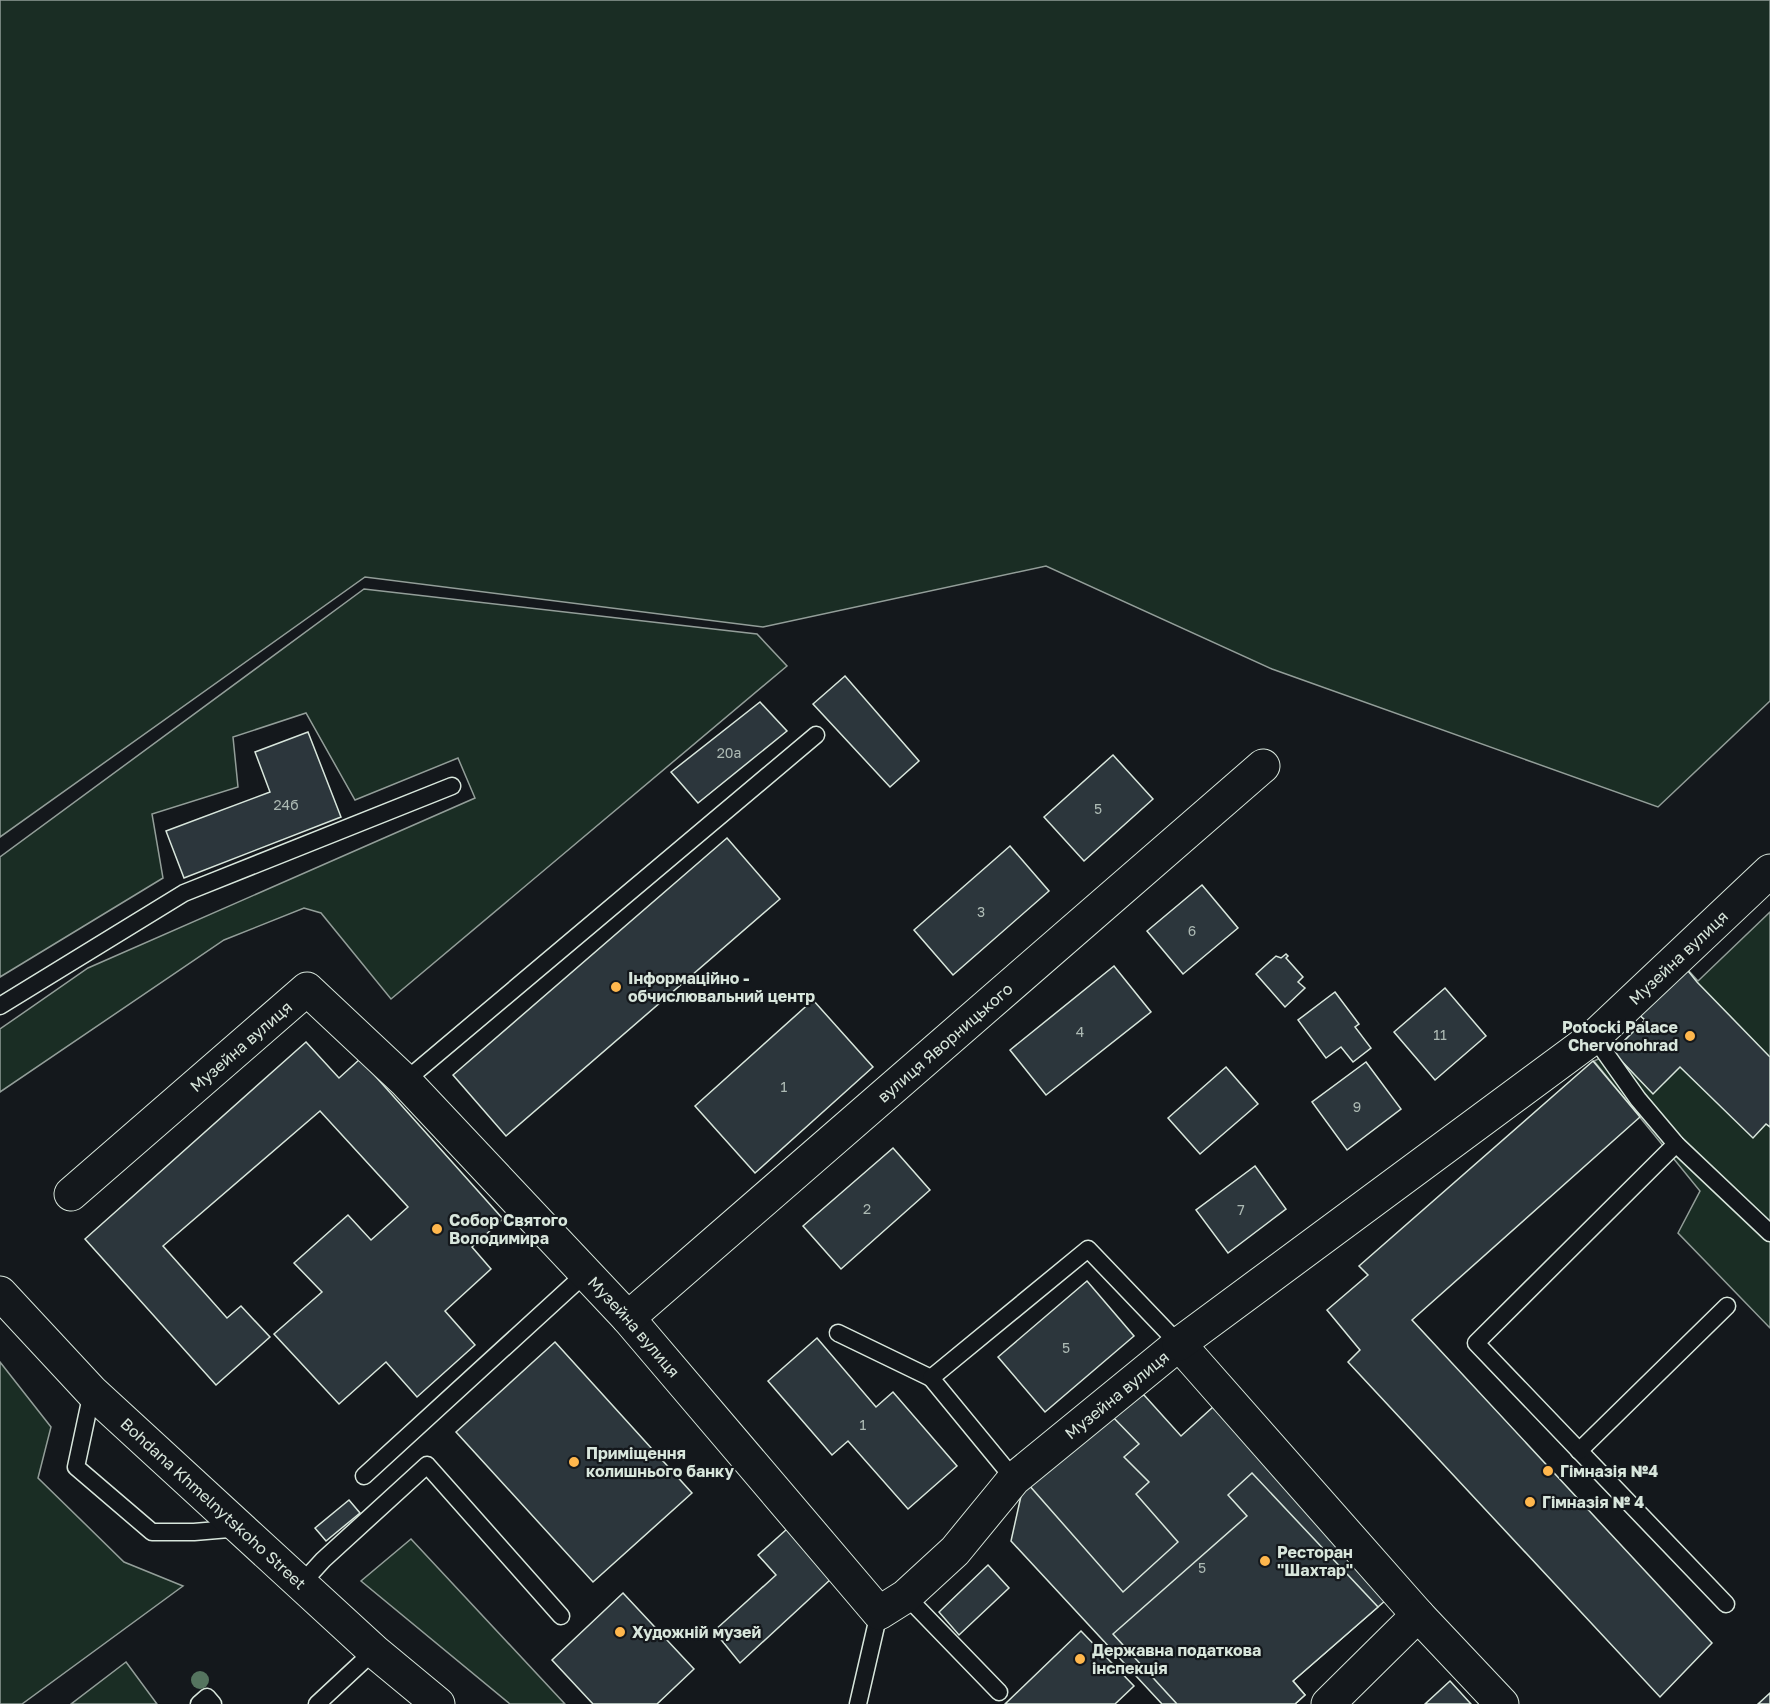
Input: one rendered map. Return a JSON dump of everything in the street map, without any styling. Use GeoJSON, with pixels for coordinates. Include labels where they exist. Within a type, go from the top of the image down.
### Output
{"type":"FeatureCollection","features":[{"type":"Feature","properties":{"kind":"street","name":"вулиця Яворницького"},"geometry":{"type":"LineString","coordinates":[[628,1318],[1263,766]]}},
{"type":"Feature","properties":{"kind":"street","name":"Музейна вулиця"},"geometry":{"type":"LineString","coordinates":[[71,1194],[307,989],[405,1081],[628,1318],[879,1613],[906,1596],[955,1551],[1014,1479],[1179,1344],[1594,1037],[1770,871]]}},
{"type":"Feature","properties":{"kind":"street","name":"Bohdana Khmelnytskoho Street"},"geometry":{"type":"LineString","coordinates":[[0,1292],[92,1392],[374,1651],[438,1704]]}},
{"type":"Feature","properties":{"kind":"street","name":"Музейна вулиця"},"geometry":{"type":"LineString","coordinates":[[1179,1344],[1418,1615],[1502,1704]]}},
{"type":"Feature","properties":{"kind":"street"},"geometry":{"type":"LineString","coordinates":[[1328,1704],[1418,1615]]}},
{"type":"Feature","properties":{"kind":"lane"},"geometry":{"type":"LineString","coordinates":[[405,1081],[816,735]]}},
{"type":"Feature","properties":{"kind":"lane"},"geometry":{"type":"LineString","coordinates":[[0,1006],[184,894],[452,786]]}},
{"type":"Feature","properties":{"kind":"lane"},"geometry":{"type":"LineString","coordinates":[[1594,1037],[1638,1099],[1676,1144],[1770,1233]]}},
{"type":"Feature","properties":{"kind":"lane"},"geometry":{"type":"LineString","coordinates":[[1676,1144],[1476,1343],[1726,1604]]}},
{"type":"Feature","properties":{"kind":"lane"},"geometry":{"type":"LineString","coordinates":[[931,1378],[1088,1249],[1179,1344]]}},
{"type":"Feature","properties":{"kind":"lane"},"geometry":{"type":"LineString","coordinates":[[364,1476],[586,1273]]}},
{"type":"Feature","properties":{"kind":"lane"},"geometry":{"type":"LineString","coordinates":[[1579,1451],[1727,1306]]}},
{"type":"Feature","properties":{"kind":"lane"},"geometry":{"type":"LineString","coordinates":[[838,1333],[931,1378],[1014,1479]]}},
{"type":"Feature","properties":{"kind":"lane"},"geometry":{"type":"LineString","coordinates":[[92,1392],[76,1467],[152,1532],[194,1532],[242,1528]]}},
{"type":"Feature","properties":{"kind":"lane"},"geometry":{"type":"LineString","coordinates":[[302,1583],[323,1560],[427,1465],[561,1616]]}},
{"type":"Feature","properties":{"kind":"lane"},"geometry":{"type":"LineString","coordinates":[[906,1596],[999,1692]]}},
{"type":"Feature","properties":{"kind":"lane"},"geometry":{"type":"LineString","coordinates":[[858,1704],[879,1613]]}},
{"type":"Feature","properties":{"kind":"lane"},"geometry":{"type":"LineString","coordinates":[[316,1704],[374,1651]]}},
{"type":"Feature","properties":{"kind":"lane"},"geometry":{"type":"LineString","coordinates":[[199,1704],[207,1697],[213,1704]]}},
{"type":"Feature","properties":{"kind":"green space"},"geometry":{"type":"Polygon","coordinates":[[[0,0],[1770,0],[1770,701],[1658,807],[1272,669],[1046,566],[763,627],[365,577],[0,837],[0,0]]]}},
{"type":"Feature","properties":{"kind":"green space"},"geometry":{"type":"Polygon","coordinates":[[[364,589],[757,634],[787,666],[391,999],[321,913],[304,908],[224,940],[0,1092],[0,1029],[88,968],[475,798],[458,758],[355,800],[306,713],[233,737],[238,787],[152,814],[163,878],[0,977],[0,857],[364,589]]]}},
{"type":"Feature","properties":{"kind":"green space"},"geometry":{"type":"Polygon","coordinates":[[[1770,912],[1770,1328],[1678,1233],[1700,1191],[1594,1061],[1613,1052],[1645,1020],[1635,1011],[1680,961],[1698,981],[1770,912]]]}},
{"type":"Feature","properties":{"kind":"green space"},"geometry":{"type":"Polygon","coordinates":[[[0,1362],[51,1427],[38,1478],[124,1562],[183,1586],[22,1704],[0,1704],[0,1362]]]}},
{"type":"Feature","properties":{"kind":"green space"},"geometry":{"type":"Polygon","coordinates":[[[411,1539],[565,1704],[510,1704],[361,1581],[411,1539]]]}},
{"type":"Feature","properties":{"kind":"green space"},"geometry":{"type":"Polygon","coordinates":[[[126,1662],[157,1704],[71,1704],[126,1662]]]}},
{"type":"Feature","properties":{"kind":"building"},"geometry":{"type":"Polygon","coordinates":[[[845,676],[919,761],[890,787],[813,704],[845,676]]]}},
{"type":"Feature","properties":{"kind":"building"},"geometry":{"type":"Polygon","coordinates":[[[760,702],[787,731],[698,803],[671,772],[760,702]]]}},
{"type":"Feature","properties":{"kind":"building"},"geometry":{"type":"Polygon","coordinates":[[[308,732],[341,817],[184,878],[166,831],[270,792],[255,752],[308,732]]]}},
{"type":"Feature","properties":{"kind":"building"},"geometry":{"type":"Polygon","coordinates":[[[1113,755],[1153,799],[1084,861],[1044,817],[1113,755]]]}},
{"type":"Feature","properties":{"kind":"building","name":"Інформаційно - обчислювальний центр"},"geometry":{"type":"Polygon","coordinates":[[[727,838],[780,899],[506,1136],[453,1075],[727,838]]]}},
{"type":"Feature","properties":{"kind":"building"},"geometry":{"type":"Polygon","coordinates":[[[1010,846],[1049,891],[953,975],[914,930],[1010,846]]]}},
{"type":"Feature","properties":{"kind":"building"},"geometry":{"type":"Polygon","coordinates":[[[1202,885],[1238,928],[1183,974],[1147,931],[1202,885]]]}},
{"type":"Feature","properties":{"kind":"building"},"geometry":{"type":"Polygon","coordinates":[[[1286,954],[1288,956],[1286,958],[1303,977],[1298,982],[1305,988],[1285,1007],[1256,974],[1276,956],[1281,958],[1286,954]]]}},
{"type":"Feature","properties":{"kind":"building","name":"Potocki Palace Chervonohrad"},"geometry":{"type":"Polygon","coordinates":[[[1680,961],[1697,982],[1770,1057],[1770,1127],[1766,1124],[1753,1138],[1680,1067],[1653,1094],[1613,1052],[1645,1020],[1635,1011],[1680,961]]]}},
{"type":"Feature","properties":{"kind":"building"},"geometry":{"type":"Polygon","coordinates":[[[1114,966],[1151,1012],[1046,1095],[1010,1050],[1114,966]]]}},
{"type":"Feature","properties":{"kind":"building"},"geometry":{"type":"Polygon","coordinates":[[[1445,988],[1486,1036],[1435,1080],[1394,1032],[1445,988]]]}},
{"type":"Feature","properties":{"kind":"building"},"geometry":{"type":"Polygon","coordinates":[[[1335,992],[1359,1024],[1355,1027],[1371,1048],[1353,1062],[1341,1047],[1326,1058],[1298,1020],[1335,992]]]}},
{"type":"Feature","properties":{"kind":"building"},"geometry":{"type":"Polygon","coordinates":[[[813,1000],[873,1067],[755,1173],[695,1106],[813,1000]]]}},
{"type":"Feature","properties":{"kind":"building","name":"Собор Святого Володимира"},"geometry":{"type":"Polygon","coordinates":[[[306,1042],[339,1078],[360,1059],[503,1219],[472,1247],[491,1269],[445,1311],[475,1345],[417,1397],[386,1362],[339,1404],[274,1334],[322,1292],[294,1263],[348,1215],[371,1240],[408,1207],[320,1111],[163,1246],[227,1318],[241,1306],[270,1337],[216,1385],[85,1239],[306,1042]]]}},
{"type":"Feature","properties":{"kind":"building","name":"Гімназія № 4"},"geometry":{"type":"Polygon","coordinates":[[[1593,1061],[1640,1117],[1412,1320],[1712,1643],[1660,1697],[1348,1362],[1360,1350],[1327,1310],[1368,1275],[1359,1266],[1593,1061]]]}},
{"type":"Feature","properties":{"kind":"building"},"geometry":{"type":"Polygon","coordinates":[[[1366,1062],[1401,1109],[1347,1150],[1312,1102],[1366,1062]]]}},
{"type":"Feature","properties":{"kind":"building"},"geometry":{"type":"Polygon","coordinates":[[[1226,1067],[1258,1104],[1200,1154],[1168,1118],[1226,1067]]]}},
{"type":"Feature","properties":{"kind":"building"},"geometry":{"type":"Polygon","coordinates":[[[893,1148],[930,1190],[841,1269],[803,1226],[893,1148]]]}},
{"type":"Feature","properties":{"kind":"building"},"geometry":{"type":"Polygon","coordinates":[[[1255,1166],[1286,1209],[1228,1253],[1196,1210],[1255,1166]]]}},
{"type":"Feature","properties":{"kind":"building"},"geometry":{"type":"Polygon","coordinates":[[[1087,1281],[1134,1336],[1045,1412],[998,1357],[1087,1281]]]}},
{"type":"Feature","properties":{"kind":"building"},"geometry":{"type":"Polygon","coordinates":[[[817,1338],[876,1407],[893,1392],[957,1466],[908,1509],[848,1441],[832,1455],[768,1381],[817,1338]]]}},
{"type":"Feature","properties":{"kind":"building","name":"Приміщення колишнього банку"},"geometry":{"type":"Polygon","coordinates":[[[555,1342],[692,1493],[593,1582],[456,1432],[555,1342]]]}},
{"type":"Feature","properties":{"kind":"building"},"geometry":{"type":"Polygon","coordinates":[[[1144,1395],[1181,1436],[1213,1407],[1394,1593],[1293,1681],[1305,1695],[1295,1704],[1162,1704],[1011,1541],[1025,1478],[1109,1407],[1144,1395]]]}},
{"type":"Feature","properties":{"kind":"building"},"geometry":{"type":"Polygon","coordinates":[[[1109,1413],[1139,1444],[1124,1457],[1149,1482],[1136,1494],[1178,1542],[1123,1592],[1028,1484],[1109,1413]]]}},
{"type":"Feature","properties":{"kind":"building","name":"Ресторан \"Шахтар\""},"geometry":{"type":"Polygon","coordinates":[[[1252,1473],[1378,1607],[1293,1681],[1305,1695],[1295,1704],[1177,1704],[1113,1634],[1247,1516],[1228,1495],[1252,1473]]]}},
{"type":"Feature","properties":{"kind":"building"},"geometry":{"type":"Polygon","coordinates":[[[349,1500],[360,1513],[326,1541],[315,1528],[349,1500]]]}},
{"type":"Feature","properties":{"kind":"building"},"geometry":{"type":"Polygon","coordinates":[[[787,1529],[831,1579],[740,1663],[714,1631],[776,1575],[758,1555],[787,1529]]]}},
{"type":"Feature","properties":{"kind":"building"},"geometry":{"type":"Polygon","coordinates":[[[988,1565],[1009,1588],[959,1635],[939,1612],[988,1565]]]}},
{"type":"Feature","properties":{"kind":"building","name":"Художній музей"},"geometry":{"type":"Polygon","coordinates":[[[623,1593],[694,1669],[657,1704],[593,1704],[552,1660],[623,1593]]]}},
{"type":"Feature","properties":{"kind":"building","name":"Державна податкова інспекція"},"geometry":{"type":"Polygon","coordinates":[[[1081,1631],[1134,1686],[1115,1704],[1005,1704],[1081,1631]]]}},
{"type":"Feature","properties":{"kind":"building"},"geometry":{"type":"Polygon","coordinates":[[[1450,1681],[1471,1704],[1425,1704],[1450,1681]]]}},
{"type":"Feature","properties":{"kind":"building"},"geometry":{"type":"Polygon","coordinates":[[[1770,1693],[1770,1704],[1758,1704],[1770,1693]]]}},
{"type":"Feature","properties":{"kind":"place","name":"Інформаційно - обчислювальний центр"},"geometry":{"type":"Point","coordinates":[616,987]}},
{"type":"Feature","properties":{"kind":"place","name":"Potocki Palace Chervonohrad"},"geometry":{"type":"Point","coordinates":[1690,1036]}},
{"type":"Feature","properties":{"kind":"place","name":"Собор Святого Володимира"},"geometry":{"type":"Point","coordinates":[437,1229]}},
{"type":"Feature","properties":{"kind":"place","name":"Приміщення колишнього банку"},"geometry":{"type":"Point","coordinates":[574,1462]}},
{"type":"Feature","properties":{"kind":"place","name":"Гімназія №4"},"geometry":{"type":"Point","coordinates":[1548,1471]}},
{"type":"Feature","properties":{"kind":"place","name":"Гімназія № 4"},"geometry":{"type":"Point","coordinates":[1530,1502]}},
{"type":"Feature","properties":{"kind":"place","name":"Ресторан \"Шахтар\""},"geometry":{"type":"Point","coordinates":[1265,1561]}},
{"type":"Feature","properties":{"kind":"place","name":"Художній музей"},"geometry":{"type":"Point","coordinates":[620,1632]}},
{"type":"Feature","properties":{"kind":"place","name":"Державна податкова інспекція"},"geometry":{"type":"Point","coordinates":[1080,1659]}}]}
